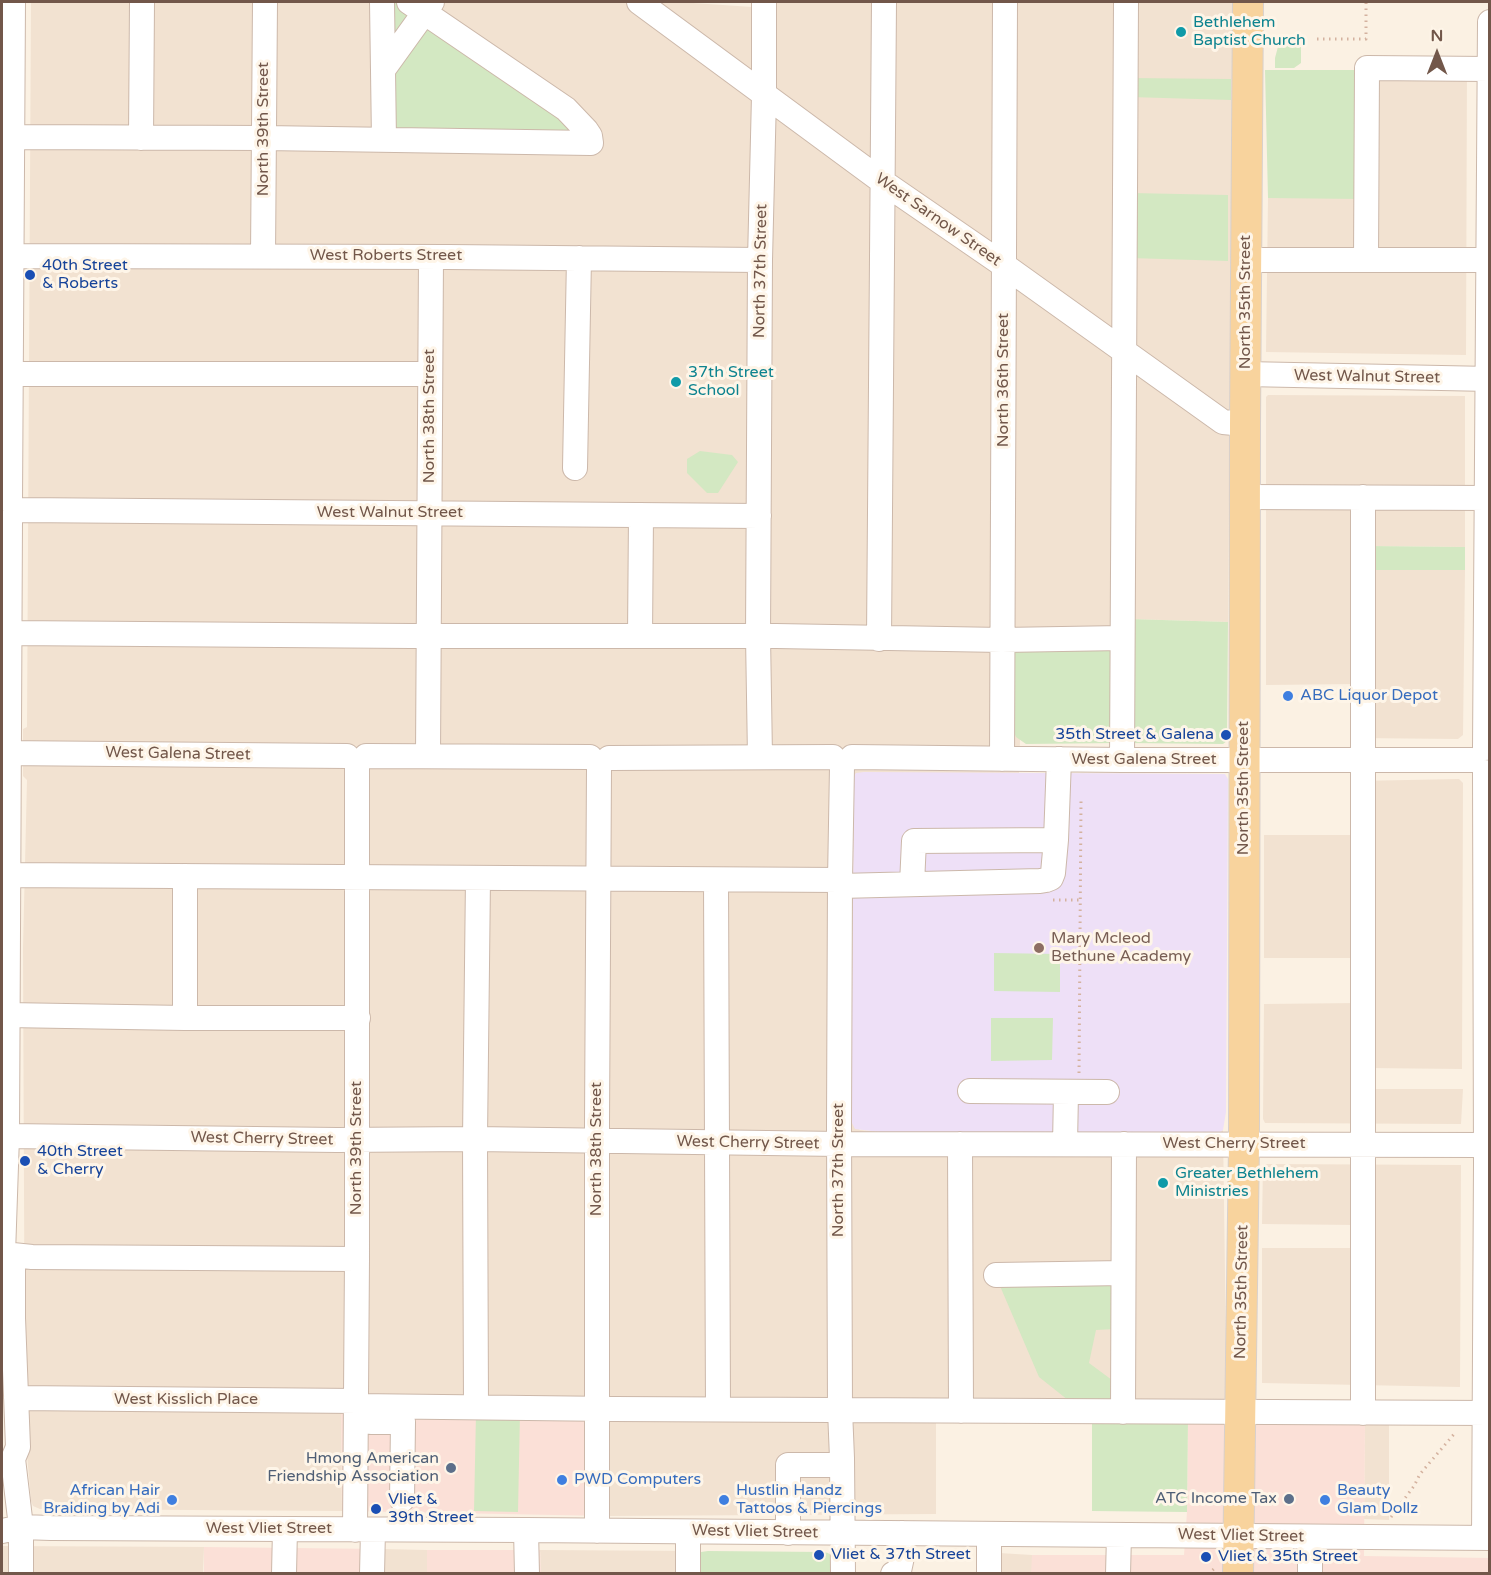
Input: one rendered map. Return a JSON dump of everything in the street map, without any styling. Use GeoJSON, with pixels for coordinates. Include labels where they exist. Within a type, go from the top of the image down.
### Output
{"type":"FeatureCollection","features":[{"type":"Feature","properties":{"kind":"main road","name":"North 35th Street"},"geometry":{"type":"LineString","coordinates":[[1226,1571],[1238,1536],[1241,1413],[1248,2]]}},
{"type":"Feature","properties":{"kind":"street"},"geometry":{"type":"LineString","coordinates":[[13,2],[10,633],[5,753],[9,875],[7,1136],[2,1254],[14,1265],[13,1318],[18,1446],[7,1454],[8,1525],[21,1574]]}},
{"type":"Feature","properties":{"kind":"street"},"geometry":{"type":"LineString","coordinates":[[141,138],[142,2]]}},
{"type":"Feature","properties":{"kind":"street","name":"North 39th Street"},"geometry":{"type":"LineString","coordinates":[[263,256],[265,2]]}},
{"type":"Feature","properties":{"kind":"street"},"geometry":{"type":"LineString","coordinates":[[382,2],[384,140]]}},
{"type":"Feature","properties":{"kind":"street","name":"West Sarnow Street"},"geometry":{"type":"LineString","coordinates":[[639,2],[883,182],[1223,422],[1245,424]]}},
{"type":"Feature","properties":{"kind":"street","name":"North 37th Street"},"geometry":{"type":"LineString","coordinates":[[760,757],[758,636],[764,2]]}},
{"type":"Feature","properties":{"kind":"street"},"geometry":{"type":"LineString","coordinates":[[879,639],[884,2]]}},
{"type":"Feature","properties":{"kind":"street","name":"North 36th Street"},"geometry":{"type":"LineString","coordinates":[[1002,759],[1005,2]]}},
{"type":"Feature","properties":{"kind":"street"},"geometry":{"type":"LineString","coordinates":[[1122,760],[1126,2]]}},
{"type":"Feature","properties":{"kind":"street"},"geometry":{"type":"LineString","coordinates":[[13,137],[591,143],[586,130],[566,109],[422,5],[383,70]]}},
{"type":"Feature","properties":{"kind":"street"},"geometry":{"type":"LineString","coordinates":[[1487,1538],[1484,760],[1489,379],[1490,22]]}},
{"type":"Feature","properties":{"kind":"street"},"geometry":{"type":"LineString","coordinates":[[1366,260],[1367,68],[1489,69]]}},
{"type":"Feature","properties":{"kind":"street","name":"West Roberts Street"},"geometry":{"type":"LineString","coordinates":[[12,256],[760,260]]}},
{"type":"Feature","properties":{"kind":"street","name":"North 38th Street"},"geometry":{"type":"LineString","coordinates":[[428,756],[431,257]]}},
{"type":"Feature","properties":{"kind":"street"},"geometry":{"type":"LineString","coordinates":[[575,468],[579,258]]}},
{"type":"Feature","properties":{"kind":"street"},"geometry":{"type":"LineString","coordinates":[[1246,260],[1489,260]]}},
{"type":"Feature","properties":{"kind":"street"},"geometry":{"type":"LineString","coordinates":[[11,374],[430,374]]}},
{"type":"Feature","properties":{"kind":"street","name":"West Walnut Street"},"geometry":{"type":"LineString","coordinates":[[1245,374],[1489,379]]}},
{"type":"Feature","properties":{"kind":"street"},"geometry":{"type":"LineString","coordinates":[[1245,497],[1488,498]]}},
{"type":"Feature","properties":{"kind":"street"},"geometry":{"type":"LineString","coordinates":[[1362,1413],[1363,497]]}},
{"type":"Feature","properties":{"kind":"street","name":"West Walnut Street"},"geometry":{"type":"LineString","coordinates":[[9,510],[759,516]]}},
{"type":"Feature","properties":{"kind":"street"},"geometry":{"type":"LineString","coordinates":[[640,636],[642,515]]}},
{"type":"Feature","properties":{"kind":"street"},"geometry":{"type":"LineString","coordinates":[[10,633],[758,636],[1002,640],[1122,638]]}},
{"type":"Feature","properties":{"kind":"street","name":"West Galena Street"},"geometry":{"type":"LineString","coordinates":[[5,753],[357,760],[428,756],[599,761],[760,757],[842,760],[1484,760]]}},
{"type":"Feature","properties":{"kind":"street"},"geometry":{"type":"LineString","coordinates":[[9,875],[716,880],[912,884],[1046,880],[1051,878],[1053,873],[1059,759]]}},
{"type":"Feature","properties":{"kind":"street","name":"North 39th Street"},"geometry":{"type":"LineString","coordinates":[[357,760],[356,1410],[364,1530],[372,1574]]}},
{"type":"Feature","properties":{"kind":"street","name":"North 37th Street"},"geometry":{"type":"LineString","coordinates":[[842,760],[840,1410],[843,1574]]}},
{"type":"Feature","properties":{"kind":"street","name":"North 38th Street"},"geometry":{"type":"LineString","coordinates":[[597,1531],[599,761]]}},
{"type":"Feature","properties":{"kind":"street"},"geometry":{"type":"LineString","coordinates":[[912,884],[914,841],[1056,840]]}},
{"type":"Feature","properties":{"kind":"street"},"geometry":{"type":"LineString","coordinates":[[185,876],[185,1018]]}},
{"type":"Feature","properties":{"kind":"street"},"geometry":{"type":"LineString","coordinates":[[477,1407],[478,878]]}},
{"type":"Feature","properties":{"kind":"street"},"geometry":{"type":"LineString","coordinates":[[716,880],[718,1410]]}},
{"type":"Feature","properties":{"kind":"street"},"geometry":{"type":"LineString","coordinates":[[7,1015],[358,1018]]}},
{"type":"Feature","properties":{"kind":"street"},"geometry":{"type":"LineString","coordinates":[[970,1091],[1107,1092]]}},
{"type":"Feature","properties":{"kind":"street"},"geometry":{"type":"LineString","coordinates":[[1065,1144],[1072,1092]]}},
{"type":"Feature","properties":{"kind":"street","name":"West Cherry Street"},"geometry":{"type":"LineString","coordinates":[[7,1136],[840,1144],[1487,1145]]}},
{"type":"Feature","properties":{"kind":"street"},"geometry":{"type":"LineString","coordinates":[[960,1144],[961,1411]]}},
{"type":"Feature","properties":{"kind":"street"},"geometry":{"type":"LineString","coordinates":[[1123,1412],[1124,1144]]}},
{"type":"Feature","properties":{"kind":"street"},"geometry":{"type":"LineString","coordinates":[[2,1254],[32,1257],[357,1259]]}},
{"type":"Feature","properties":{"kind":"street"},"geometry":{"type":"LineString","coordinates":[[996,1275],[1123,1273]]}},
{"type":"Feature","properties":{"kind":"street","name":"West Kisslich Place"},"geometry":{"type":"LineString","coordinates":[[16,1398],[356,1410]]}},
{"type":"Feature","properties":{"kind":"street"},"geometry":{"type":"LineString","coordinates":[[356,1410],[477,1407],[1487,1413]]}},
{"type":"Feature","properties":{"kind":"street"},"geometry":{"type":"LineString","coordinates":[[356,1410],[403,1422],[402,1500]]}},
{"type":"Feature","properties":{"kind":"street"},"geometry":{"type":"LineString","coordinates":[[788,1533],[788,1465],[842,1465]]}},
{"type":"Feature","properties":{"kind":"street","name":"West Vliet Street"},"geometry":{"type":"LineString","coordinates":[[8,1525],[44,1528],[1487,1538]]}},
{"type":"Feature","properties":{"kind":"street"},"geometry":{"type":"LineString","coordinates":[[284,1574],[285,1529]]}},
{"type":"Feature","properties":{"kind":"street"},"geometry":{"type":"LineString","coordinates":[[526,1530],[527,1574]]}},
{"type":"Feature","properties":{"kind":"street"},"geometry":{"type":"LineString","coordinates":[[688,1532],[688,1574]]}},
{"type":"Feature","properties":{"kind":"street"},"geometry":{"type":"LineString","coordinates":[[902,1533],[902,1573]]}},
{"type":"Feature","properties":{"kind":"street"},"geometry":{"type":"LineString","coordinates":[[989,1534],[989,1574]]}},
{"type":"Feature","properties":{"kind":"street"},"geometry":{"type":"LineString","coordinates":[[1118,1574],[1119,1535]]}},
{"type":"Feature","properties":{"kind":"street"},"geometry":{"type":"LineString","coordinates":[[1310,1537],[1310,1574]]}},
{"type":"Feature","properties":{"kind":"path"},"geometry":{"type":"LineString","coordinates":[[1317,39],[1366,39],[1366,2]]}},
{"type":"Feature","properties":{"kind":"path"},"geometry":{"type":"LineString","coordinates":[[1072,1092],[1081,801]]}},
{"type":"Feature","properties":{"kind":"path"},"geometry":{"type":"LineString","coordinates":[[1391,1517],[1420,1474],[1455,1432]]}},
{"type":"Feature","properties":{"kind":"path"},"geometry":{"type":"LineString","coordinates":[[1208,1574],[1226,1571]]}},
{"type":"Feature","properties":{"kind":"shaded area"},"geometry":{"type":"Polygon","coordinates":[[[31,2],[692,2],[752,7],[752,2],[1233,2],[1228,622],[1129,619],[1129,645],[1023,644],[1019,773],[856,773],[854,783],[851,1121],[860,1130],[880,1132],[1219,1133],[1223,1130],[1227,1420],[936,1417],[936,1514],[608,1516],[341,1410],[342,1511],[40,1509],[33,1506],[25,1432],[23,948],[27,780],[23,776],[23,729],[27,727],[31,2]]]}},
{"type":"Feature","properties":{"kind":"shaded area"},"geometry":{"type":"Polygon","coordinates":[[[1467,60],[1466,355],[1266,352],[1268,198],[1360,198],[1361,70],[1467,60]]]}},
{"type":"Feature","properties":{"kind":"shaded area"},"geometry":{"type":"Polygon","coordinates":[[[1268,395],[1465,396],[1465,547],[1369,546],[1369,570],[1465,570],[1463,735],[1458,739],[1358,738],[1358,684],[1266,685],[1266,397],[1268,395]]]}},
{"type":"Feature","properties":{"kind":"shaded area","name":"Mary Mcleod Bethune Academy"},"geometry":{"type":"Polygon","coordinates":[[[856,773],[1225,774],[1228,779],[1226,1112],[1223,1130],[1219,1133],[880,1132],[855,1129],[851,1121],[854,776],[856,773]]]}},
{"type":"Feature","properties":{"kind":"shaded area"},"geometry":{"type":"Polygon","coordinates":[[[1459,779],[1463,783],[1462,1069],[1369,1068],[1369,1089],[1463,1089],[1461,1124],[1265,1123],[1263,1119],[1264,1004],[1358,1003],[1357,958],[1264,958],[1264,835],[1358,835],[1357,781],[1459,779]]]}},
{"type":"Feature","properties":{"kind":"shaded area"},"geometry":{"type":"Polygon","coordinates":[[[1263,1164],[1461,1165],[1460,1387],[1262,1383],[1262,1248],[1356,1248],[1356,1225],[1262,1224],[1263,1164]]]}},
{"type":"Feature","properties":{"kind":"shaded area"},"geometry":{"type":"Polygon","coordinates":[[[341,1410],[608,1413],[608,1516],[342,1511],[341,1410]]]}},
{"type":"Feature","properties":{"kind":"shaded area"},"geometry":{"type":"Polygon","coordinates":[[[1188,1419],[1365,1420],[1364,1556],[1490,1558],[1489,1574],[1031,1574],[1032,1555],[1184,1555],[1188,1419]]]}},
{"type":"Feature","properties":{"kind":"shaded area"},"geometry":{"type":"Polygon","coordinates":[[[1365,1420],[1389,1421],[1389,1520],[1364,1519],[1365,1420]]]}},
{"type":"Feature","properties":{"kind":"shaded area"},"geometry":{"type":"Polygon","coordinates":[[[2,1546],[204,1547],[203,1573],[2,1574],[2,1546]]]}},
{"type":"Feature","properties":{"kind":"shaded area"},"geometry":{"type":"Polygon","coordinates":[[[204,1547],[381,1549],[380,1573],[204,1574],[204,1547]]]}},
{"type":"Feature","properties":{"kind":"shaded area"},"geometry":{"type":"Polygon","coordinates":[[[381,1549],[427,1550],[427,1573],[380,1574],[381,1549]]]}},
{"type":"Feature","properties":{"kind":"shaded area"},"geometry":{"type":"Polygon","coordinates":[[[427,1550],[540,1550],[541,1573],[427,1573],[427,1550]]]}},
{"type":"Feature","properties":{"kind":"shaded area"},"geometry":{"type":"Polygon","coordinates":[[[540,1550],[697,1551],[696,1573],[541,1573],[540,1550]]]}},
{"type":"Feature","properties":{"kind":"shaded area"},"geometry":{"type":"Polygon","coordinates":[[[999,1553],[1032,1555],[1032,1573],[999,1573],[999,1553]]]}},
{"type":"Feature","properties":{"kind":"green space"},"geometry":{"type":"Polygon","coordinates":[[[389,2],[402,2],[576,125],[578,135],[392,133],[389,2]]]}},
{"type":"Feature","properties":{"kind":"green space"},"geometry":{"type":"Polygon","coordinates":[[[1292,37],[1301,44],[1301,63],[1294,68],[1275,68],[1279,43],[1284,38],[1292,37]]]}},
{"type":"Feature","properties":{"kind":"green space"},"geometry":{"type":"Polygon","coordinates":[[[1265,70],[1361,70],[1360,199],[1268,198],[1265,70]]]}},
{"type":"Feature","properties":{"kind":"green space"},"geometry":{"type":"Polygon","coordinates":[[[1131,78],[1231,79],[1231,100],[1130,97],[1131,78]]]}},
{"type":"Feature","properties":{"kind":"green space"},"geometry":{"type":"Polygon","coordinates":[[[1131,193],[1228,195],[1228,261],[1130,258],[1131,193]]]}},
{"type":"Feature","properties":{"kind":"green space"},"geometry":{"type":"Polygon","coordinates":[[[700,451],[732,455],[738,462],[718,493],[707,493],[687,473],[687,459],[700,451]]]}},
{"type":"Feature","properties":{"kind":"green space"},"geometry":{"type":"Polygon","coordinates":[[[1369,546],[1465,547],[1465,570],[1369,570],[1369,546]]]}},
{"type":"Feature","properties":{"kind":"green space"},"geometry":{"type":"Polygon","coordinates":[[[1129,619],[1228,622],[1227,741],[1223,744],[1127,743],[1129,619]]]}},
{"type":"Feature","properties":{"kind":"green space"},"geometry":{"type":"Polygon","coordinates":[[[1014,644],[1118,645],[1117,743],[1026,744],[1016,737],[1014,732],[1014,644]]]}},
{"type":"Feature","properties":{"kind":"green space"},"geometry":{"type":"Polygon","coordinates":[[[994,953],[1060,954],[1060,992],[994,991],[994,953]]]}},
{"type":"Feature","properties":{"kind":"green space"},"geometry":{"type":"Polygon","coordinates":[[[991,1018],[1053,1018],[1052,1060],[991,1061],[991,1018]]]}},
{"type":"Feature","properties":{"kind":"green space"},"geometry":{"type":"Polygon","coordinates":[[[1119,1278],[1116,1329],[1096,1330],[1089,1363],[1116,1383],[1115,1399],[1073,1404],[1039,1377],[1000,1286],[1119,1278]]]}},
{"type":"Feature","properties":{"kind":"green space"},"geometry":{"type":"Polygon","coordinates":[[[476,1413],[520,1413],[518,1512],[474,1511],[476,1413]]]}},
{"type":"Feature","properties":{"kind":"green space"},"geometry":{"type":"Polygon","coordinates":[[[1092,1418],[1188,1419],[1187,1512],[1092,1511],[1092,1418]]]}},
{"type":"Feature","properties":{"kind":"green space"},"geometry":{"type":"Polygon","coordinates":[[[708,1551],[824,1552],[832,1556],[834,1573],[696,1574],[697,1555],[708,1551]]]}},
{"type":"Feature","properties":{"kind":"place","name":"Bethlehem Baptist Church"},"geometry":{"type":"Point","coordinates":[1181,32]}},
{"type":"Feature","properties":{"kind":"place","name":"40th Street & Roberts"},"geometry":{"type":"Point","coordinates":[30,275]}},
{"type":"Feature","properties":{"kind":"place","name":"37th Street School"},"geometry":{"type":"Point","coordinates":[676,382]}},
{"type":"Feature","properties":{"kind":"place","name":"ABC Liquor Depot"},"geometry":{"type":"Point","coordinates":[1288,696]}},
{"type":"Feature","properties":{"kind":"place","name":"35th Street & Galena"},"geometry":{"type":"Point","coordinates":[1226,735]}},
{"type":"Feature","properties":{"kind":"place","name":"Mary Mcleod Bethune Academy"},"geometry":{"type":"Point","coordinates":[1039,948]}},
{"type":"Feature","properties":{"kind":"place","name":"40th Street & Cherry"},"geometry":{"type":"Point","coordinates":[25,1161]}},
{"type":"Feature","properties":{"kind":"place","name":"Greater Bethlehem Ministries"},"geometry":{"type":"Point","coordinates":[1163,1183]}},
{"type":"Feature","properties":{"kind":"place","name":"Hmong American Friendship Association"},"geometry":{"type":"Point","coordinates":[451,1468]}},
{"type":"Feature","properties":{"kind":"place","name":"PWD Computers"},"geometry":{"type":"Point","coordinates":[562,1480]}},
{"type":"Feature","properties":{"kind":"place","name":"ATC Income Tax"},"geometry":{"type":"Point","coordinates":[1289,1499]}},
{"type":"Feature","properties":{"kind":"place","name":"African Hair Braiding by Adi"},"geometry":{"type":"Point","coordinates":[172,1500]}},
{"type":"Feature","properties":{"kind":"place","name":"Hustlin Handz Tattoos & Piercings"},"geometry":{"type":"Point","coordinates":[724,1500]}},
{"type":"Feature","properties":{"kind":"place","name":"Beauty Glam Dollz"},"geometry":{"type":"Point","coordinates":[1325,1500]}},
{"type":"Feature","properties":{"kind":"place","name":"Vliet & 39th Street"},"geometry":{"type":"Point","coordinates":[376,1509]}},
{"type":"Feature","properties":{"kind":"place","name":"Vliet & 37th Street"},"geometry":{"type":"Point","coordinates":[819,1555]}},
{"type":"Feature","properties":{"kind":"place","name":"Vliet & 35th Street"},"geometry":{"type":"Point","coordinates":[1206,1557]}}]}
